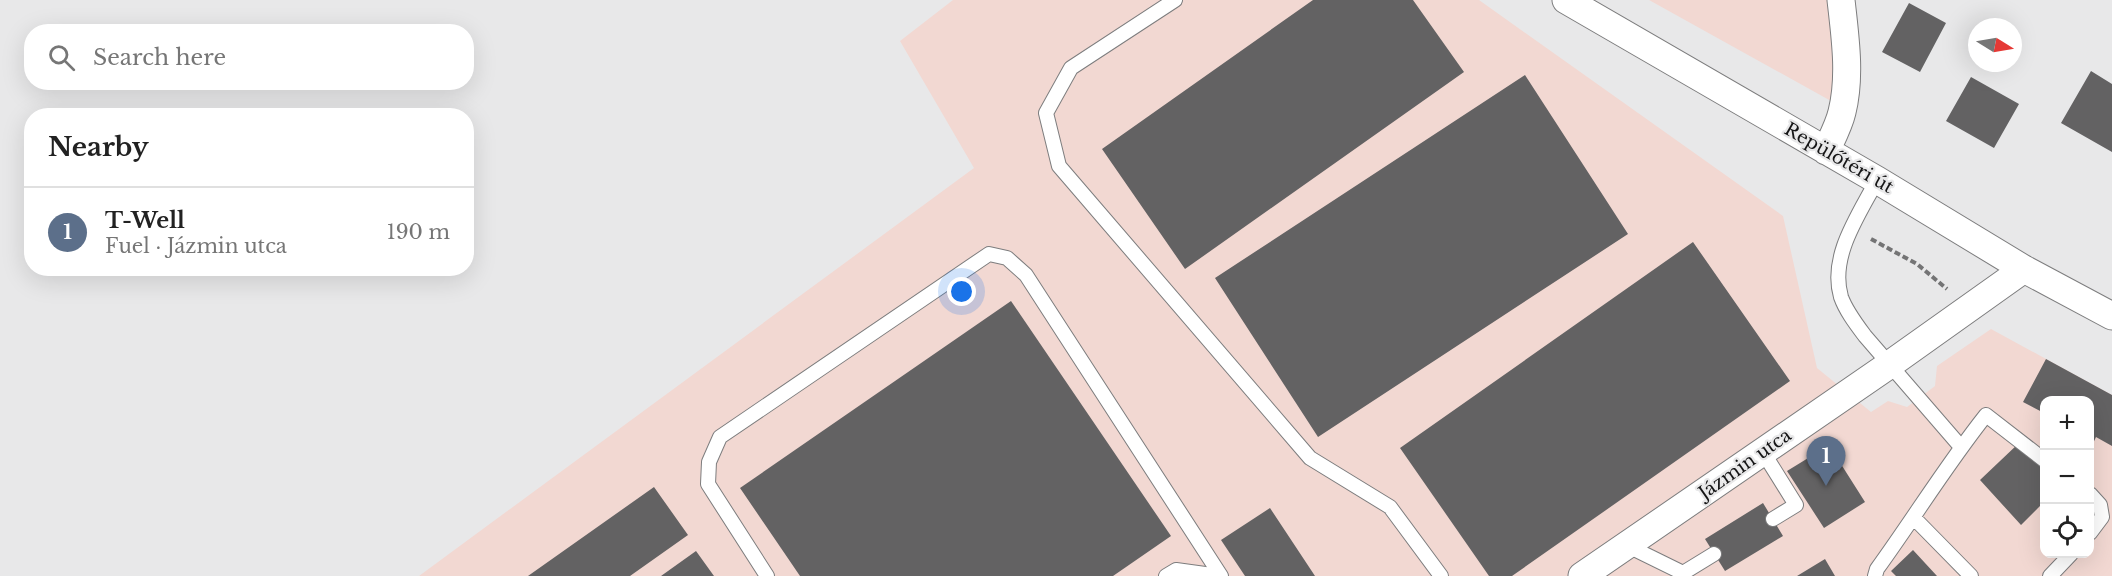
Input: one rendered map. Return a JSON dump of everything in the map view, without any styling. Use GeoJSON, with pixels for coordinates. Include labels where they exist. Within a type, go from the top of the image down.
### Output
{"type":"FeatureCollection","features":[{"type":"Feature","properties":{"kind":"street","name":"Repülőtéri út"},"geometry":{"type":"LineString","coordinates":[[1566,0],[1877,180],[2024,269],[2112,316]]}},
{"type":"Feature","properties":{"kind":"street"},"geometry":{"type":"LineString","coordinates":[[1826,151],[1842,111],[1846,85],[1846,51],[1841,0]]}},
{"type":"Feature","properties":{"kind":"street","name":"Jázmin utca"},"geometry":{"type":"LineString","coordinates":[[1582,576],[1889,365],[2024,269]]}},
{"type":"Feature","properties":{"kind":"lane"},"geometry":{"type":"LineString","coordinates":[[1175,0],[1071,68],[1046,113],[1059,166],[1310,458],[1390,507],[1441,576]]}},
{"type":"Feature","properties":{"kind":"lane"},"geometry":{"type":"LineString","coordinates":[[1877,180],[1841,254],[1838,278],[1842,297],[1852,318],[1865,336],[1961,447]]}},
{"type":"Feature","properties":{"kind":"lane"},"geometry":{"type":"LineString","coordinates":[[767,576],[708,484],[709,462],[720,437],[989,254],[1007,258],[1026,275],[1221,576]]}},
{"type":"Feature","properties":{"kind":"lane"},"geometry":{"type":"LineString","coordinates":[[1875,576],[1877,569],[1961,447],[1986,415],[2040,457]]}},
{"type":"Feature","properties":{"kind":"lane"},"geometry":{"type":"LineString","coordinates":[[1763,452],[1796,505],[1773,519]]}},
{"type":"Feature","properties":{"kind":"lane"},"geometry":{"type":"LineString","coordinates":[[2094,499],[2100,506],[2102,517],[2094,528]]}},
{"type":"Feature","properties":{"kind":"lane"},"geometry":{"type":"LineString","coordinates":[[1914,518],[1971,576]]}},
{"type":"Feature","properties":{"kind":"lane"},"geometry":{"type":"LineString","coordinates":[[1626,545],[1683,573],[1714,554]]}},
{"type":"Feature","properties":{"kind":"lane"},"geometry":{"type":"LineString","coordinates":[[2050,576],[2067,558]]}},
{"type":"Feature","properties":{"kind":"lane"},"geometry":{"type":"LineString","coordinates":[[1166,576],[1176,570],[1205,573],[1209,576]]}},
{"type":"Feature","properties":{"kind":"path"},"geometry":{"type":"LineString","coordinates":[[1852,228],[1917,264],[1970,307]]}},
{"type":"Feature","properties":{"kind":"shaded area"},"geometry":{"type":"Polygon","coordinates":[[[953,0],[1479,0],[1783,216],[1817,368],[1871,412],[1888,401],[1907,407],[1935,386],[1937,366],[1991,329],[2112,395],[2112,576],[419,576],[974,168],[900,41],[953,0]]]}},
{"type":"Feature","properties":{"kind":"shaded area"},"geometry":{"type":"Polygon","coordinates":[[[1649,0],[1833,0],[1840,106],[1649,0]]]}},
{"type":"Feature","properties":{"kind":"building"},"geometry":{"type":"Polygon","coordinates":[[[1313,0],[1413,0],[1464,72],[1185,269],[1102,149],[1313,0]]]}},
{"type":"Feature","properties":{"kind":"building"},"geometry":{"type":"Polygon","coordinates":[[[1909,3],[1946,23],[1920,72],[1882,52],[1909,3]]]}},
{"type":"Feature","properties":{"kind":"building"},"geometry":{"type":"Polygon","coordinates":[[[2091,71],[2112,84],[2112,152],[2061,123],[2091,71]]]}},
{"type":"Feature","properties":{"kind":"building"},"geometry":{"type":"Polygon","coordinates":[[[1525,75],[1628,234],[1318,437],[1215,278],[1525,75]]]}},
{"type":"Feature","properties":{"kind":"building"},"geometry":{"type":"Polygon","coordinates":[[[1971,77],[2019,104],[1994,148],[1946,121],[1971,77]]]}},
{"type":"Feature","properties":{"kind":"building"},"geometry":{"type":"Polygon","coordinates":[[[1693,242],[1790,381],[1512,576],[1489,576],[1400,448],[1693,242]]]}},
{"type":"Feature","properties":{"kind":"building"},"geometry":{"type":"Polygon","coordinates":[[[1011,301],[1171,536],[1113,576],[800,576],[740,488],[1011,301]]]}},
{"type":"Feature","properties":{"kind":"building"},"geometry":{"type":"Polygon","coordinates":[[[2046,359],[2112,395],[2112,446],[2096,437],[2094,441],[2094,396],[2040,396],[2040,411],[2023,402],[2046,359]]]}},
{"type":"Feature","properties":{"kind":"building"},"geometry":{"type":"Polygon","coordinates":[[[2019,443],[2040,466],[2040,506],[2021,525],[1980,480],[2019,443]]]}},
{"type":"Feature","properties":{"kind":"building"},"geometry":{"type":"Polygon","coordinates":[[[1818,452],[1828,468],[1839,461],[1865,502],[1824,528],[1787,471],[1818,452]]]}},
{"type":"Feature","properties":{"kind":"building"},"geometry":{"type":"Polygon","coordinates":[[[654,487],[688,535],[630,576],[528,576],[654,487]]]}},
{"type":"Feature","properties":{"kind":"building"},"geometry":{"type":"Polygon","coordinates":[[[1763,503],[1783,536],[1725,571],[1705,539],[1763,503]]]}},
{"type":"Feature","properties":{"kind":"building"},"geometry":{"type":"Polygon","coordinates":[[[1270,508],[1315,576],[1245,576],[1221,540],[1270,508]]]}},
{"type":"Feature","properties":{"kind":"building"},"geometry":{"type":"Polygon","coordinates":[[[1913,550],[1937,576],[1896,576],[1891,571],[1913,550]]]}},
{"type":"Feature","properties":{"kind":"building"},"geometry":{"type":"Polygon","coordinates":[[[696,551],[714,576],[661,576],[696,551]]]}},
{"type":"Feature","properties":{"kind":"building"},"geometry":{"type":"Polygon","coordinates":[[[1825,559],[1835,576],[1797,576],[1825,559]]]}},
{"type":"Feature","properties":{"kind":"place","name":"T-Well"},"geometry":{"type":"Point","coordinates":[1826,486]}}]}
